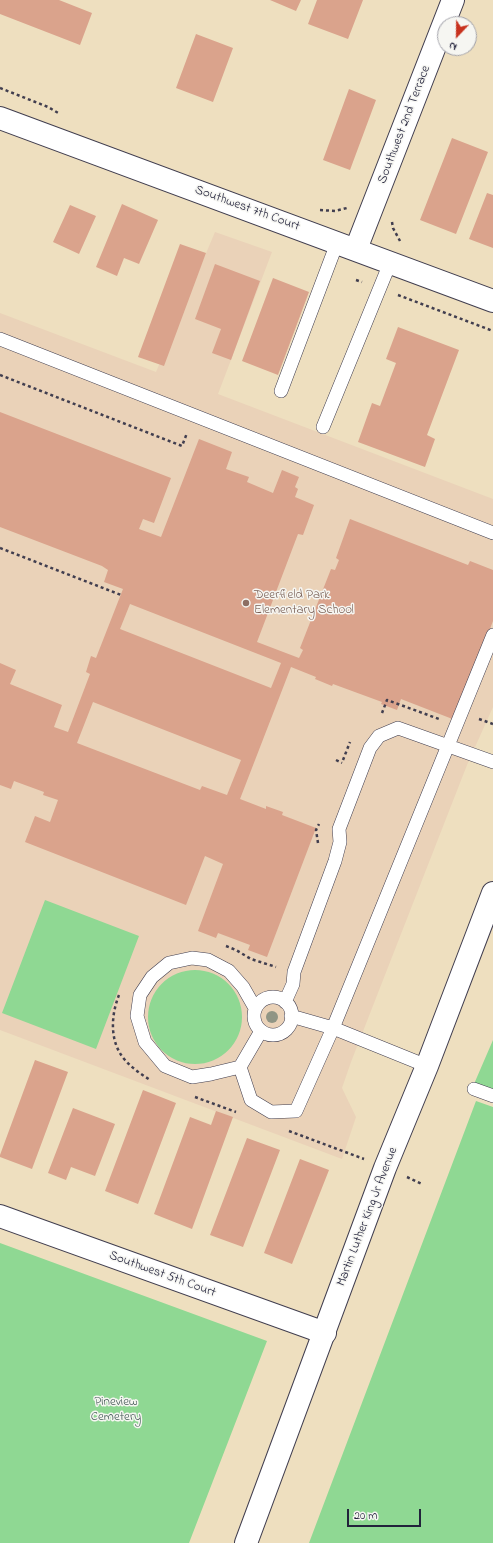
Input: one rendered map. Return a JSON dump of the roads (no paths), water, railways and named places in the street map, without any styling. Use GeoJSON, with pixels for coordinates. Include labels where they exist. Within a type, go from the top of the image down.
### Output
{"type":"FeatureCollection","features":[{"type":"Feature","properties":{"kind":"street","name":"Southwest 2nd Terrace"},"geometry":{"type":"LineString","coordinates":[[347,246],[453,0]]}},
{"type":"Feature","properties":{"kind":"street","name":"Southwest 7th Court"},"geometry":{"type":"LineString","coordinates":[[0,118],[493,301]]}},
{"type":"Feature","properties":{"kind":"street","name":"Martin Luther King Jr Avenue"},"geometry":{"type":"LineString","coordinates":[[246,1543],[385,1168],[427,1066],[493,893]]}},
{"type":"Feature","properties":{"kind":"street","name":"Southwest 5th Court"},"geometry":{"type":"LineString","coordinates":[[0,1216],[325,1333]]}},
{"type":"Feature","properties":{"kind":"lane"},"geometry":{"type":"LineString","coordinates":[[281,390],[347,246]]}},
{"type":"Feature","properties":{"kind":"lane"},"geometry":{"type":"LineString","coordinates":[[323,427],[390,263]]}},
{"type":"Feature","properties":{"kind":"lane"},"geometry":{"type":"LineString","coordinates":[[0,339],[493,533]]}},
{"type":"Feature","properties":{"kind":"lane"},"geometry":{"type":"LineString","coordinates":[[240,1067],[251,1100],[272,1112],[296,1111],[333,1028],[493,636]]}},
{"type":"Feature","properties":{"kind":"lane"},"geometry":{"type":"LineString","coordinates":[[286,1002],[293,984],[294,972],[335,861],[340,842],[339,828],[370,748],[379,736],[398,728],[493,762]]}},
{"type":"Feature","properties":{"kind":"lane"},"geometry":{"type":"LineString","coordinates":[[255,1008],[244,987],[229,971],[208,960],[192,958],[169,963],[152,977],[140,995],[137,1016],[145,1042],[165,1066],[192,1077],[240,1067],[261,1031]]}},
{"type":"Feature","properties":{"kind":"lane"},"geometry":{"type":"LineString","coordinates":[[271,997],[277,997],[286,1002],[290,1010],[290,1022],[284,1031],[272,1034],[261,1031],[254,1020],[255,1008],[259,1002],[271,997]]}},
{"type":"Feature","properties":{"kind":"lane"},"geometry":{"type":"LineString","coordinates":[[291,1016],[333,1028],[427,1066]]}},
{"type":"Feature","properties":{"kind":"lane"},"geometry":{"type":"LineString","coordinates":[[474,1089],[493,1096]]}},
{"type":"Feature","properties":{"kind":"place","name":"Deerfield Park Elementary School"},"geometry":{"type":"Point","coordinates":[246,603]}},
{"type":"Feature","properties":{"kind":"park label","name":"Pineview Cemetery"},"geometry":{"type":"Point","coordinates":[116,1410]}}]}
